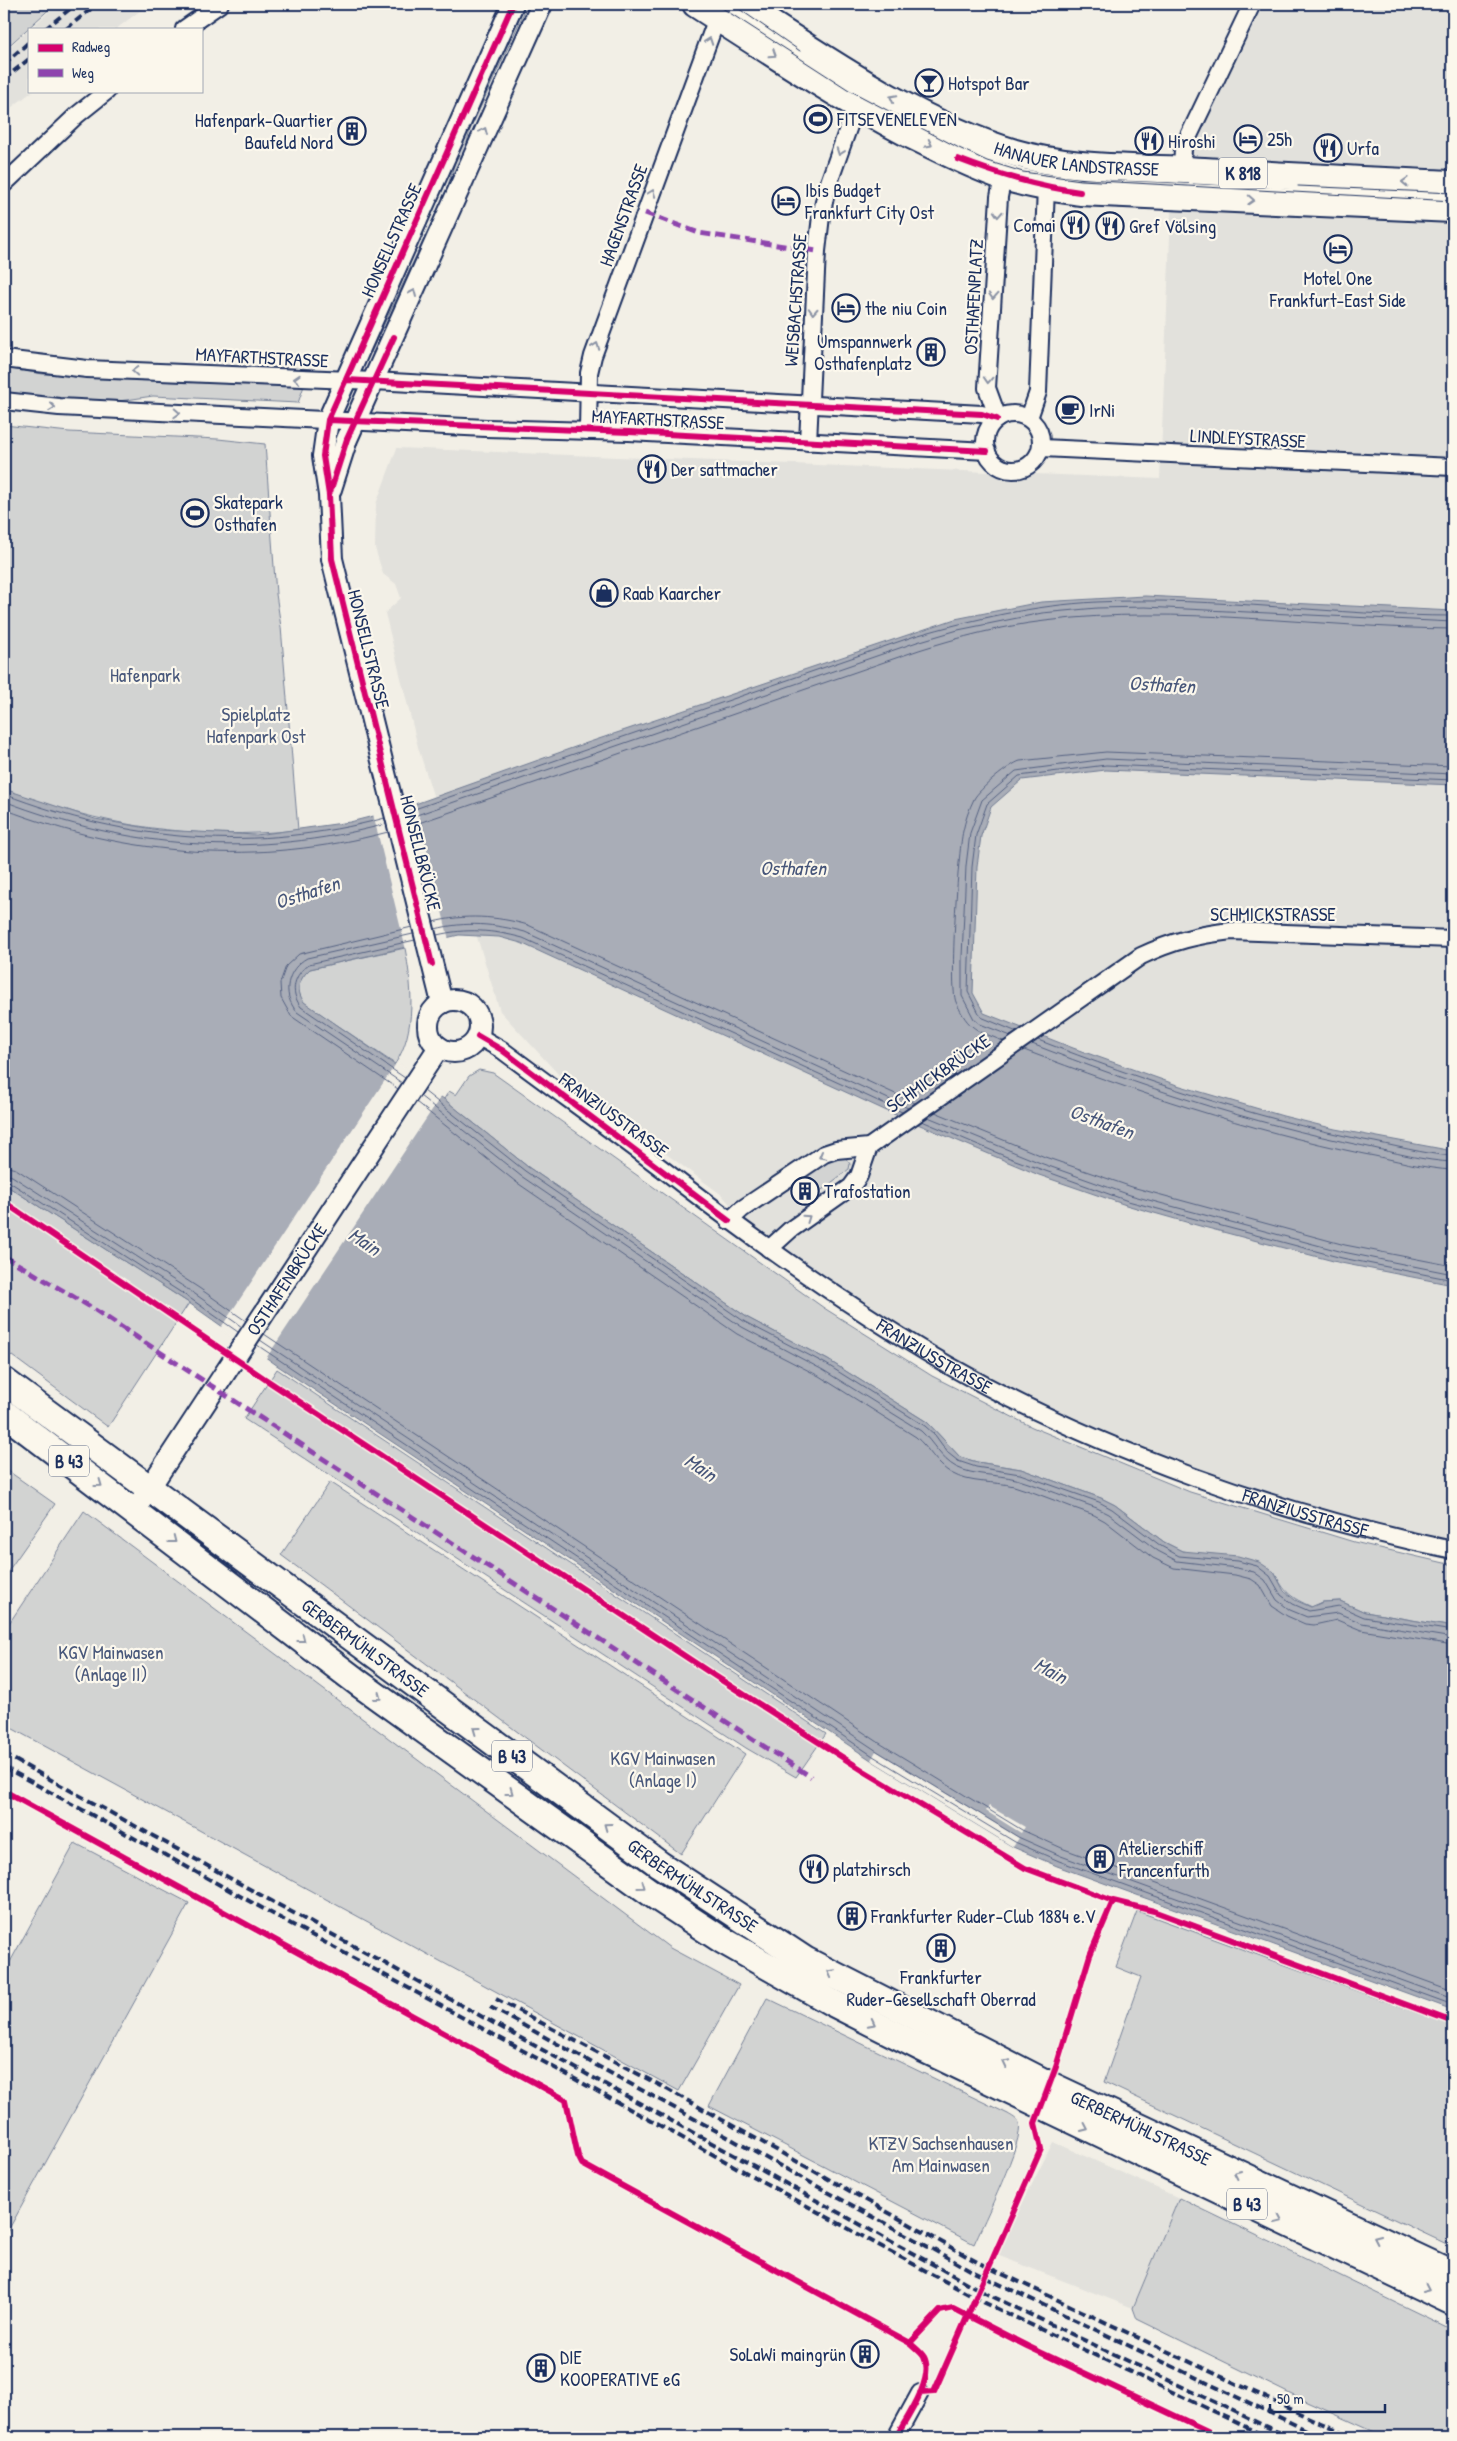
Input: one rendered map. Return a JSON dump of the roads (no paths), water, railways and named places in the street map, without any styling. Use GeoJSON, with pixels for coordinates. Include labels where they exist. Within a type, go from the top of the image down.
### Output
{"type":"FeatureCollection","features":[{"type":"Feature","properties":{"kind":"main road","name":"HANAUER LANDSTRASSE"},"geometry":{"type":"LineString","coordinates":[[696,4],[856,106],[958,159],[1003,177],[1046,187],[1080,192],[1453,209]]}},
{"type":"Feature","properties":{"kind":"main road","name":"HANAUER LANDSTRASSE"},"geometry":{"type":"LineString","coordinates":[[740,4],[832,63],[890,97],[969,136],[1025,156],[1082,166],[1453,184]]}},
{"type":"Feature","properties":{"kind":"main road"},"geometry":{"type":"LineString","coordinates":[[1003,177],[1010,160],[1025,156],[1046,187]]}},
{"type":"Feature","properties":{"kind":"main road"},"geometry":{"type":"LineString","coordinates":[[1144,194],[1163,185],[1182,170],[1217,198]]}},
{"type":"Feature","properties":{"kind":"main road","name":"GERBERMÜHLSTRASSE"},"geometry":{"type":"LineString","coordinates":[[4,1381],[659,1864],[741,1920],[805,1960],[1045,2096],[1453,2302]]}},
{"type":"Feature","properties":{"kind":"main road","name":"GERBERMÜHLSTRASSE"},"geometry":{"type":"LineString","coordinates":[[4,1412],[360,1684],[666,1903],[722,1940],[831,2002],[1453,2274]]}},
{"type":"Feature","properties":{"kind":"street"},"geometry":{"type":"LineString","coordinates":[[185,28],[220,4]]}},
{"type":"Feature","properties":{"kind":"street","name":"HONSELLSTRASSE"},"geometry":{"type":"LineString","coordinates":[[380,750],[332,559],[329,495],[323,456],[328,420],[513,4]]}},
{"type":"Feature","properties":{"kind":"street","name":"HONSELLSTRASSE"},"geometry":{"type":"LineString","coordinates":[[329,495],[342,450],[542,4]]}},
{"type":"Feature","properties":{"kind":"street"},"geometry":{"type":"LineString","coordinates":[[1182,170],[1183,148],[1252,4]]}},
{"type":"Feature","properties":{"kind":"street","name":"HAGENSTRASSE"},"geometry":{"type":"LineString","coordinates":[[588,431],[589,374],[593,356],[717,18]]}},
{"type":"Feature","properties":{"kind":"street"},"geometry":{"type":"LineString","coordinates":[[4,184],[106,92]]}},
{"type":"Feature","properties":{"kind":"street","name":"WEISBACHSTRASSE"},"geometry":{"type":"LineString","coordinates":[[808,442],[808,405],[817,251],[821,216],[827,188],[856,106]]}},
{"type":"Feature","properties":{"kind":"street","name":"OSTHAFENPLATZ"},"geometry":{"type":"LineString","coordinates":[[998,418],[987,388],[999,197],[1003,177]]}},
{"type":"Feature","properties":{"kind":"street"},"geometry":{"type":"LineString","coordinates":[[1029,418],[1038,392],[1046,187]]}},
{"type":"Feature","properties":{"kind":"street","name":"MAYFARTHSTRASSE"},"geometry":{"type":"LineString","coordinates":[[4,359],[87,369],[374,381],[982,414],[998,418]]}},
{"type":"Feature","properties":{"kind":"street","name":"MAYFARTHSTRASSE"},"geometry":{"type":"LineString","coordinates":[[4,401],[58,408],[588,431],[987,451]]}},
{"type":"Feature","properties":{"kind":"street"},"geometry":{"type":"LineString","coordinates":[[1010,414],[1020,414],[1029,418],[1037,426],[1041,435],[1042,448],[1036,459],[1029,466],[1020,470],[1010,470],[999,466],[992,460],[987,451],[986,435],[990,426],[998,418],[1010,414]]}},
{"type":"Feature","properties":{"kind":"street","name":"LINDLEYSTRASSE"},"geometry":{"type":"LineString","coordinates":[[1042,448],[1453,467]]}},
{"type":"Feature","properties":{"kind":"street","name":"HONSELLBRÜCKE"},"geometry":{"type":"LineString","coordinates":[[380,750],[442,1003]]}},
{"type":"Feature","properties":{"kind":"street","name":"SCHMICKSTRASSE"},"geometry":{"type":"LineString","coordinates":[[1031,1032],[1141,956],[1170,942],[1201,934],[1264,930],[1453,939]]}},
{"type":"Feature","properties":{"kind":"street"},"geometry":{"type":"LineString","coordinates":[[457,1000],[472,1007],[479,1020],[478,1036],[474,1042],[461,1051],[446,1051],[439,1047],[430,1036],[428,1028],[431,1013],[442,1003],[457,1000]]}},
{"type":"Feature","properties":{"kind":"street","name":"SCHMICKBRÜCKE"},"geometry":{"type":"LineString","coordinates":[[869,1147],[1031,1032]]}},
{"type":"Feature","properties":{"kind":"street","name":"FRANZIUSSTRASSE"},"geometry":{"type":"LineString","coordinates":[[478,1036],[502,1050],[769,1249],[913,1344],[1008,1397],[1115,1445],[1240,1492],[1350,1524],[1453,1550]]}},
{"type":"Feature","properties":{"kind":"street","name":"OSTHAFENBRÜCKE"},"geometry":{"type":"LineString","coordinates":[[134,1510],[439,1047]]}},
{"type":"Feature","properties":{"kind":"street"},"geometry":{"type":"LineString","coordinates":[[729,1221],[824,1154],[836,1150],[869,1147],[859,1176],[851,1186],[790,1230],[769,1249]]}},
{"type":"Feature","properties":{"kind":"street"},"geometry":{"type":"LineString","coordinates":[[896,2437],[920,2393]]}},
{"type":"Feature","properties":{"kind":"water"},"geometry":{"type":"Polygon","coordinates":[[[1145,596],[1453,611],[1453,785],[1106,770],[1022,780],[991,807],[981,836],[977,867],[973,993],[984,1013],[1073,1048],[1177,1085],[1335,1129],[1453,1151],[1453,1285],[1341,1263],[1200,1226],[1126,1205],[1039,1175],[889,1112],[521,943],[499,937],[459,935],[310,969],[301,980],[300,993],[304,1002],[444,1099],[528,1167],[748,1318],[828,1360],[927,1422],[960,1457],[977,1462],[1021,1469],[1101,1498],[1115,1505],[1164,1542],[1182,1551],[1238,1556],[1259,1562],[1274,1572],[1284,1591],[1295,1600],[1311,1607],[1323,1602],[1340,1601],[1365,1612],[1453,1627],[1453,2010],[1057,1866],[1013,1847],[871,1760],[278,1366],[189,1303],[4,1184],[4,789],[95,819],[159,830],[256,835],[350,822],[401,809],[575,747],[955,619],[1041,602],[1145,596]]]}},
{"type":"Feature","properties":{"kind":"tram line"},"geometry":{"type":"LineString","coordinates":[[716,4],[849,90],[959,148],[987,161],[1023,172],[1081,180],[1453,201]]}},
{"type":"Feature","properties":{"kind":"tram line"},"geometry":{"type":"LineString","coordinates":[[732,4],[800,51]]}},
{"type":"Feature","properties":{"kind":"tram line"},"geometry":{"type":"LineString","coordinates":[[1298,186],[1453,193]]}},
{"type":"Feature","properties":{"kind":"railway"},"geometry":{"type":"LineString","coordinates":[[46,28],[76,4]]}},
{"type":"Feature","properties":{"kind":"railway"},"geometry":{"type":"LineString","coordinates":[[67,28],[97,4]]}},
{"type":"Feature","properties":{"kind":"railway"},"geometry":{"type":"LineString","coordinates":[[4,64],[28,43]]}},
{"type":"Feature","properties":{"kind":"railway"},"geometry":{"type":"LineString","coordinates":[[4,79],[28,60]]}},
{"type":"Feature","properties":{"kind":"railway"},"geometry":{"type":"LineString","coordinates":[[4,1754],[985,2293],[1288,2437]]}},
{"type":"Feature","properties":{"kind":"railway"},"geometry":{"type":"LineString","coordinates":[[4,1767],[981,2301],[1267,2437]]}},
{"type":"Feature","properties":{"kind":"railway"},"geometry":{"type":"LineString","coordinates":[[496,1999],[665,2088],[979,2263],[1316,2421],[1355,2437]]}},
{"type":"Feature","properties":{"kind":"railway"},"geometry":{"type":"LineString","coordinates":[[490,2007],[974,2272],[1321,2437]]}},
{"type":"Feature","properties":{"kind":"place","name":"Hotspot Bar"},"geometry":{"type":"Point","coordinates":[929,83]}},
{"type":"Feature","properties":{"kind":"place","name":"FITSEVENELEVEN"},"geometry":{"type":"Point","coordinates":[818,119]}},
{"type":"Feature","properties":{"kind":"place","name":"Hafenpark-Quartier Baufeld Nord"},"geometry":{"type":"Point","coordinates":[352,131]}},
{"type":"Feature","properties":{"kind":"place","name":"25h"},"geometry":{"type":"Point","coordinates":[1248,139]}},
{"type":"Feature","properties":{"kind":"place","name":"Hiroshi"},"geometry":{"type":"Point","coordinates":[1149,141]}},
{"type":"Feature","properties":{"kind":"place","name":"Urfa"},"geometry":{"type":"Point","coordinates":[1328,148]}},
{"type":"Feature","properties":{"kind":"place","name":"Ibis Budget Frankfurt City Ost"},"geometry":{"type":"Point","coordinates":[786,201]}},
{"type":"Feature","properties":{"kind":"place","name":"Comai"},"geometry":{"type":"Point","coordinates":[1075,225]}},
{"type":"Feature","properties":{"kind":"place","name":"Gref Völsing"},"geometry":{"type":"Point","coordinates":[1110,226]}},
{"type":"Feature","properties":{"kind":"place","name":"Motel One Frankfurt-East Side"},"geometry":{"type":"Point","coordinates":[1338,249]}},
{"type":"Feature","properties":{"kind":"place","name":"the niu Coin"},"geometry":{"type":"Point","coordinates":[846,308]}},
{"type":"Feature","properties":{"kind":"place","name":"Umspannwerk Osthafenplatz"},"geometry":{"type":"Point","coordinates":[931,352]}},
{"type":"Feature","properties":{"kind":"place","name":"IrNi"},"geometry":{"type":"Point","coordinates":[1070,410]}},
{"type":"Feature","properties":{"kind":"place","name":"Der sattmacher"},"geometry":{"type":"Point","coordinates":[652,469]}},
{"type":"Feature","properties":{"kind":"place","name":"Skatepark Osthafen"},"geometry":{"type":"Point","coordinates":[195,513]}},
{"type":"Feature","properties":{"kind":"place","name":"Raab Kaarcher"},"geometry":{"type":"Point","coordinates":[604,593]}},
{"type":"Feature","properties":{"kind":"place","name":"Trafostation"},"geometry":{"type":"Point","coordinates":[805,1191]}},
{"type":"Feature","properties":{"kind":"place","name":"Atelierschiff Francenfurth"},"geometry":{"type":"Point","coordinates":[1100,1859]}},
{"type":"Feature","properties":{"kind":"place","name":"platzhirsch"},"geometry":{"type":"Point","coordinates":[814,1869]}},
{"type":"Feature","properties":{"kind":"place","name":"Frankfurter Ruder-Club 1884 e.V"},"geometry":{"type":"Point","coordinates":[852,1916]}},
{"type":"Feature","properties":{"kind":"place","name":"Frankfurter Ruder-Gesellschaft Oberrad"},"geometry":{"type":"Point","coordinates":[941,1948]}},
{"type":"Feature","properties":{"kind":"place","name":"SoLaWi maingrün"},"geometry":{"type":"Point","coordinates":[865,2354]}},
{"type":"Feature","properties":{"kind":"place","name":"DIE KOOPERATIVE eG"},"geometry":{"type":"Point","coordinates":[541,2368]}},
{"type":"Feature","properties":{"kind":"park label","name":"Hafenpark"},"geometry":{"type":"Point","coordinates":[145,675]}},
{"type":"Feature","properties":{"kind":"park label","name":"Spielplatz Hafenpark Ost"},"geometry":{"type":"Point","coordinates":[256,725]}},
{"type":"Feature","properties":{"kind":"park label","name":"KGV Mainwasen (Anlage II)"},"geometry":{"type":"Point","coordinates":[111,1663]}},
{"type":"Feature","properties":{"kind":"park label","name":"KGV Mainwasen (Anlage I)"},"geometry":{"type":"Point","coordinates":[663,1769]}},
{"type":"Feature","properties":{"kind":"park label","name":"KTZV Sachsenhausen Am Mainwasen"},"geometry":{"type":"Point","coordinates":[941,2154]}},
{"type":"Feature","properties":{"kind":"water label","name":"Osthafen"},"geometry":{"type":"Point","coordinates":[1162,684]}},
{"type":"Feature","properties":{"kind":"water label","name":"Osthafen"},"geometry":{"type":"Point","coordinates":[793,867]}},
{"type":"Feature","properties":{"kind":"water label","name":"Osthafen"},"geometry":{"type":"Point","coordinates":[307,892]}},
{"type":"Feature","properties":{"kind":"water label","name":"Osthafen"},"geometry":{"type":"Point","coordinates":[1102,1121]}},
{"type":"Feature","properties":{"kind":"water label","name":"Main"},"geometry":{"type":"Point","coordinates":[365,1241]}},
{"type":"Feature","properties":{"kind":"water label","name":"Main"},"geometry":{"type":"Point","coordinates":[701,1467]}},
{"type":"Feature","properties":{"kind":"water label","name":"Main"},"geometry":{"type":"Point","coordinates":[1051,1670]}}]}
